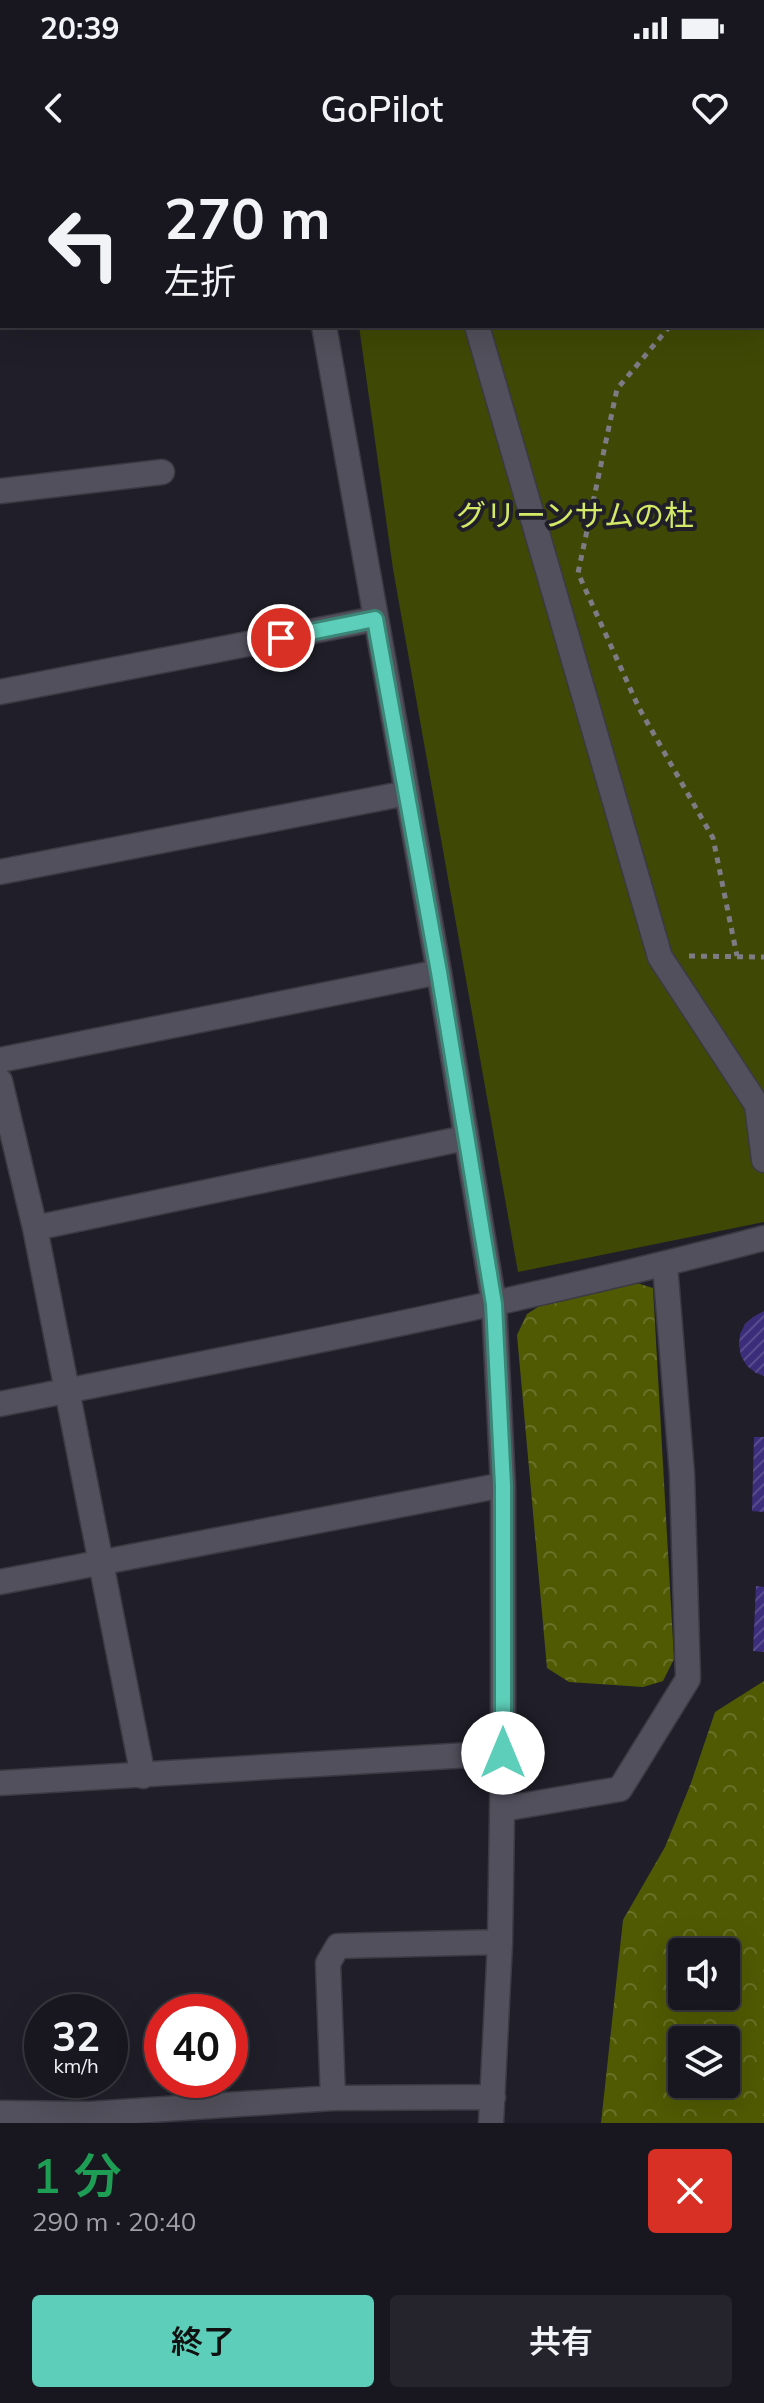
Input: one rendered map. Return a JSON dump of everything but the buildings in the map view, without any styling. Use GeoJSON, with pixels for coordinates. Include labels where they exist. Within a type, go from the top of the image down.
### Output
{"type":"FeatureCollection","features":[{"type":"Feature","properties":{"kind":"street"},"geometry":{"type":"LineString","coordinates":[[324,328],[439,972],[494,1304],[503,1485],[503,1809],[491,2123]]}},
{"type":"Feature","properties":{"kind":"street"},"geometry":{"type":"LineString","coordinates":[[478,328],[660,957],[757,1105],[764,1160]]}},
{"type":"Feature","properties":{"kind":"street"},"geometry":{"type":"LineString","coordinates":[[0,491],[162,472]]}},
{"type":"Feature","properties":{"kind":"street"},"geometry":{"type":"LineString","coordinates":[[0,692],[375,619]]}},
{"type":"Feature","properties":{"kind":"street"},"geometry":{"type":"LineString","coordinates":[[0,872],[407,793]]}},
{"type":"Feature","properties":{"kind":"street"},"geometry":{"type":"LineString","coordinates":[[0,1060],[439,972]]}},
{"type":"Feature","properties":{"kind":"street"},"geometry":{"type":"LineString","coordinates":[[0,1081],[35,1228],[143,1776]]}},
{"type":"Feature","properties":{"kind":"street"},"geometry":{"type":"LineString","coordinates":[[35,1228],[465,1138]]}},
{"type":"Feature","properties":{"kind":"street"},"geometry":{"type":"LineString","coordinates":[[0,1404],[494,1304],[665,1265],[764,1238]]}},
{"type":"Feature","properties":{"kind":"street"},"geometry":{"type":"LineString","coordinates":[[503,1809],[620,1789],[688,1679],[682,1474],[665,1265]]}},
{"type":"Feature","properties":{"kind":"street"},"geometry":{"type":"LineString","coordinates":[[0,1582],[503,1485]]}},
{"type":"Feature","properties":{"kind":"street"},"geometry":{"type":"LineString","coordinates":[[0,1783],[503,1753]]}},
{"type":"Feature","properties":{"kind":"street"},"geometry":{"type":"LineString","coordinates":[[333,2098],[328,1963],[338,1946],[500,1942]]}},
{"type":"Feature","properties":{"kind":"street"},"geometry":{"type":"LineString","coordinates":[[0,2113],[90,2118],[333,2098],[493,2097]]}},
{"type":"Feature","properties":{"kind":"path"},"geometry":{"type":"LineString","coordinates":[[668,328],[617,389],[578,573],[639,708],[713,838],[737,956]]}},
{"type":"Feature","properties":{"kind":"path"},"geometry":{"type":"LineString","coordinates":[[660,957],[764,957]]}},
{"type":"Feature","properties":{"kind":"green space","name":"グリーンサムの杜"},"geometry":{"type":"Polygon","coordinates":[[[359,328],[764,328],[764,1222],[518,1272],[393,569],[359,328]]]}},
{"type":"Feature","properties":{"kind":"green space"},"geometry":{"type":"Polygon","coordinates":[[[637,1283],[653,1288],[674,1659],[663,1681],[643,1687],[569,1682],[547,1668],[517,1335],[527,1314],[541,1305],[637,1283]]]}},
{"type":"Feature","properties":{"kind":"green space"},"geometry":{"type":"Polygon","coordinates":[[[764,1681],[764,2123],[601,2123],[623,1920],[665,1847],[715,1712],[764,1681]]]}},
{"type":"Feature","properties":{"kind":"route"},"geometry":{"type":"LineString","coordinates":[[281,638],[375,619],[439,972],[494,1304],[503,1485],[503,1753]]}}]}
